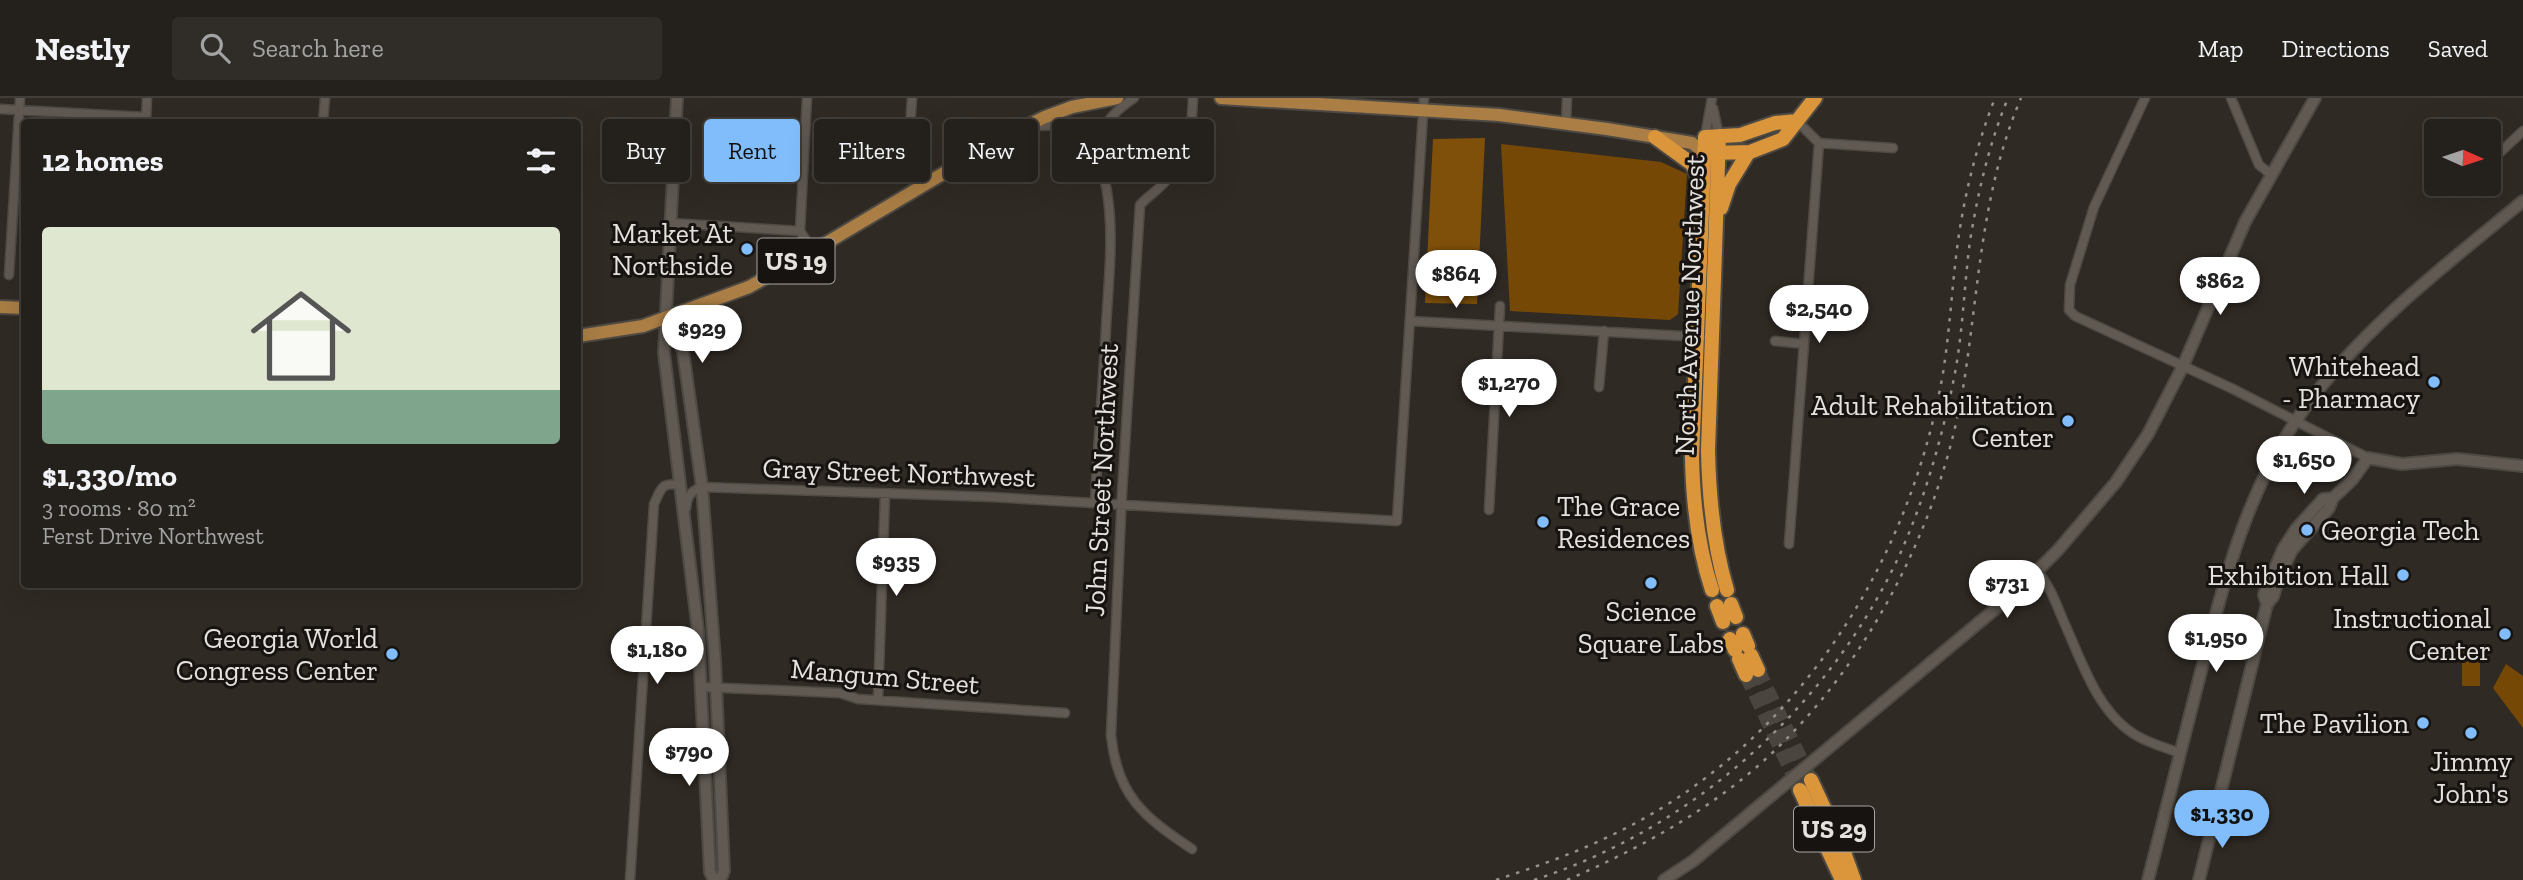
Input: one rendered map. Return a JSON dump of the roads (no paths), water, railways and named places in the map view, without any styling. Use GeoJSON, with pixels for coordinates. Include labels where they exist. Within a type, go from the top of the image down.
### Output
{"type":"FeatureCollection","features":[{"type":"Feature","properties":{"kind":"highway"},"geometry":{"type":"LineString","coordinates":[[1711,153],[1748,153],[1783,139],[1815,98]]}},
{"type":"Feature","properties":{"kind":"highway"},"geometry":{"type":"LineString","coordinates":[[1706,139],[1740,135],[1775,123],[1797,121]]}},
{"type":"Feature","properties":{"kind":"highway"},"geometry":{"type":"LineString","coordinates":[[1655,137],[1692,164],[1703,187]]}},
{"type":"Feature","properties":{"kind":"highway","name":"North Avenue Northwest"},"geometry":{"type":"LineString","coordinates":[[1706,139],[1711,153],[1715,226],[1693,485],[1699,538],[1712,590]]}},
{"type":"Feature","properties":{"kind":"highway","name":"North Avenue Northwest"},"geometry":{"type":"LineString","coordinates":[[1711,153],[1703,187],[1709,496],[1727,608]]}},
{"type":"Feature","properties":{"kind":"highway"},"geometry":{"type":"LineString","coordinates":[[1715,226],[1729,184],[1748,153]]}},
{"type":"Feature","properties":{"kind":"highway"},"geometry":{"type":"LineString","coordinates":[[1741,647],[1752,673]]}},
{"type":"Feature","properties":{"kind":"highway","name":"US 29"},"geometry":{"type":"LineString","coordinates":[[1842,880],[1805,785],[1842,847],[1854,880]]}},
{"type":"Feature","properties":{"kind":"main road"},"geometry":{"type":"LineString","coordinates":[[677,98],[664,354],[694,592],[702,687],[709,858],[710,872],[714,880]]}},
{"type":"Feature","properties":{"kind":"main road","name":"US 19"},"geometry":{"type":"LineString","coordinates":[[1038,121],[1072,107],[1118,98]]}},
{"type":"Feature","properties":{"kind":"main road"},"geometry":{"type":"LineString","coordinates":[[1221,98],[1424,104],[1655,137],[1706,139],[1711,153]]}},
{"type":"Feature","properties":{"kind":"main road"},"geometry":{"type":"LineString","coordinates":[[1664,880],[1693,861],[2038,572],[2128,466],[2148,434],[2183,366],[2245,222],[2315,98]]}},
{"type":"Feature","properties":{"kind":"main road","name":"US 19"},"geometry":{"type":"LineString","coordinates":[[581,335],[643,326],[749,287],[944,172]]}},
{"type":"Feature","properties":{"kind":"main road"},"geometry":{"type":"LineString","coordinates":[[2148,880],[2226,572],[2244,520],[2295,422],[2318,390],[2370,332],[2523,201]]}},
{"type":"Feature","properties":{"kind":"main road"},"geometry":{"type":"LineString","coordinates":[[0,307],[21,308]]}},
{"type":"Feature","properties":{"kind":"main road"},"geometry":{"type":"LineString","coordinates":[[665,319],[683,351],[702,486],[716,687],[724,871],[720,880]]}},
{"type":"Feature","properties":{"kind":"main road"},"geometry":{"type":"LineString","coordinates":[[2199,880],[2267,604],[2273,597],[2292,550],[2329,508],[2333,498],[2353,480],[2368,458],[2402,464],[2457,459],[2523,466]]}},
{"type":"Feature","properties":{"kind":"main road"},"geometry":{"type":"LineString","coordinates":[[2214,621],[2260,632]]}},
{"type":"Feature","properties":{"kind":"street"},"geometry":{"type":"LineString","coordinates":[[9,275],[20,98]]}},
{"type":"Feature","properties":{"kind":"street"},"geometry":{"type":"LineString","coordinates":[[146,98],[146,119]]}},
{"type":"Feature","properties":{"kind":"street"},"geometry":{"type":"LineString","coordinates":[[323,119],[325,98]]}},
{"type":"Feature","properties":{"kind":"street"},"geometry":{"type":"LineString","coordinates":[[807,98],[800,231],[813,251]]}},
{"type":"Feature","properties":{"kind":"street"},"geometry":{"type":"LineString","coordinates":[[912,98],[908,159],[918,187]]}},
{"type":"Feature","properties":{"kind":"street"},"geometry":{"type":"LineString","coordinates":[[1109,119],[1133,98]]}},
{"type":"Feature","properties":{"kind":"street","name":"John Street Northwest"},"geometry":{"type":"LineString","coordinates":[[1192,849],[1155,823],[1119,779],[1113,758],[1111,735],[1140,205],[1164,183],[1189,147],[1193,98]]}},
{"type":"Feature","properties":{"kind":"street"},"geometry":{"type":"LineString","coordinates":[[1566,123],[1567,98]]}},
{"type":"Feature","properties":{"kind":"street"},"geometry":{"type":"LineString","coordinates":[[2145,98],[2094,207],[2070,285],[2069,310],[2075,316],[2183,366],[2368,458]]}},
{"type":"Feature","properties":{"kind":"street"},"geometry":{"type":"LineString","coordinates":[[2231,98],[2259,165],[2273,175]]}},
{"type":"Feature","properties":{"kind":"street","name":"North Avenue Northwest"},"geometry":{"type":"LineString","coordinates":[[1706,139],[1712,101]]}},
{"type":"Feature","properties":{"kind":"street","name":"North Avenue Northwest"},"geometry":{"type":"LineString","coordinates":[[1706,139],[1712,101]]}},
{"type":"Feature","properties":{"kind":"street"},"geometry":{"type":"LineString","coordinates":[[1424,104],[1410,321],[1704,337]]}},
{"type":"Feature","properties":{"kind":"street"},"geometry":{"type":"LineString","coordinates":[[0,109],[133,119]]}},
{"type":"Feature","properties":{"kind":"street"},"geometry":{"type":"LineString","coordinates":[[1797,121],[1819,143],[1894,148]]}},
{"type":"Feature","properties":{"kind":"street"},"geometry":{"type":"LineString","coordinates":[[2501,151],[2523,131]]}},
{"type":"Feature","properties":{"kind":"street"},"geometry":{"type":"LineString","coordinates":[[1789,544],[1819,143]]}},
{"type":"Feature","properties":{"kind":"street"},"geometry":{"type":"LineString","coordinates":[[1094,503],[1112,221],[1105,182]]}},
{"type":"Feature","properties":{"kind":"street"},"geometry":{"type":"LineString","coordinates":[[670,223],[800,231]]}},
{"type":"Feature","properties":{"kind":"street"},"geometry":{"type":"LineString","coordinates":[[1489,510],[1500,306]]}},
{"type":"Feature","properties":{"kind":"street","name":"Gray Street Northwest"},"geometry":{"type":"LineString","coordinates":[[702,486],[1094,503],[1397,522],[1410,321]]}},
{"type":"Feature","properties":{"kind":"street"},"geometry":{"type":"LineString","coordinates":[[1599,387],[1604,331]]}},
{"type":"Feature","properties":{"kind":"street"},"geometry":{"type":"LineString","coordinates":[[1775,341],[1804,344]]}},
{"type":"Feature","properties":{"kind":"street"},"geometry":{"type":"LineString","coordinates":[[630,880],[654,504],[661,488],[669,483],[679,485]]}},
{"type":"Feature","properties":{"kind":"street"},"geometry":{"type":"LineString","coordinates":[[684,522],[686,499],[702,486]]}},
{"type":"Feature","properties":{"kind":"street"},"geometry":{"type":"LineString","coordinates":[[878,700],[885,494]]}},
{"type":"Feature","properties":{"kind":"street"},"geometry":{"type":"LineString","coordinates":[[2038,572],[2049,588],[2092,685],[2104,705],[2136,736],[2180,753]]}},
{"type":"Feature","properties":{"kind":"street","name":"Mangum Street"},"geometry":{"type":"LineString","coordinates":[[702,687],[840,693],[858,699],[1065,713]]}},
{"type":"Feature","properties":{"kind":"tunnel"},"geometry":{"type":"LineString","coordinates":[[1758,670],[1811,780]]}},
{"type":"Feature","properties":{"kind":"tunnel"},"geometry":{"type":"LineString","coordinates":[[1746,675],[1800,790]]}},
{"type":"Feature","properties":{"kind":"railway"},"geometry":{"type":"LineString","coordinates":[[1496,880],[1596,843],[1675,799],[1734,755],[1786,703],[1832,645],[1871,583],[1902,516],[1926,445],[1943,373],[1964,204],[1972,168],[1995,98]]}},
{"type":"Feature","properties":{"kind":"railway"},"geometry":{"type":"LineString","coordinates":[[1534,880],[1593,857],[1649,829],[1701,794],[1750,755],[1795,711],[1835,662],[1870,610],[1909,533],[1938,445],[1957,361],[1970,241],[1977,204],[1990,151],[2008,98]]}},
{"type":"Feature","properties":{"kind":"railway"},"geometry":{"type":"LineString","coordinates":[[1567,880],[1657,836],[1700,810],[1741,780],[1783,742],[1822,699],[1857,652],[1888,601],[1914,548],[1936,493],[1953,437],[1964,382],[1990,203],[2008,132],[2021,98]]}},
{"type":"Feature","properties":{"kind":"place","name":"Market At Northside"},"geometry":{"type":"Point","coordinates":[747,249]}},
{"type":"Feature","properties":{"kind":"place","name":"Whitehead - Pharmacy"},"geometry":{"type":"Point","coordinates":[2434,382]}},
{"type":"Feature","properties":{"kind":"place","name":"Adult Rehabilitation Center"},"geometry":{"type":"Point","coordinates":[2068,421]}},
{"type":"Feature","properties":{"kind":"place","name":"The Grace Residences"},"geometry":{"type":"Point","coordinates":[1543,522]}},
{"type":"Feature","properties":{"kind":"place","name":"Georgia Tech"},"geometry":{"type":"Point","coordinates":[2307,530]}},
{"type":"Feature","properties":{"kind":"place","name":"Exhibition Hall"},"geometry":{"type":"Point","coordinates":[2403,575]}},
{"type":"Feature","properties":{"kind":"place","name":"Science Square Labs"},"geometry":{"type":"Point","coordinates":[1651,583]}},
{"type":"Feature","properties":{"kind":"place","name":"Instructional Center"},"geometry":{"type":"Point","coordinates":[2505,634]}},
{"type":"Feature","properties":{"kind":"place","name":"Georgia World Congress Center"},"geometry":{"type":"Point","coordinates":[392,654]}},
{"type":"Feature","properties":{"kind":"place","name":"The Pavilion"},"geometry":{"type":"Point","coordinates":[2423,723]}},
{"type":"Feature","properties":{"kind":"place","name":"Jimmy John's"},"geometry":{"type":"Point","coordinates":[2471,733]}}]}
